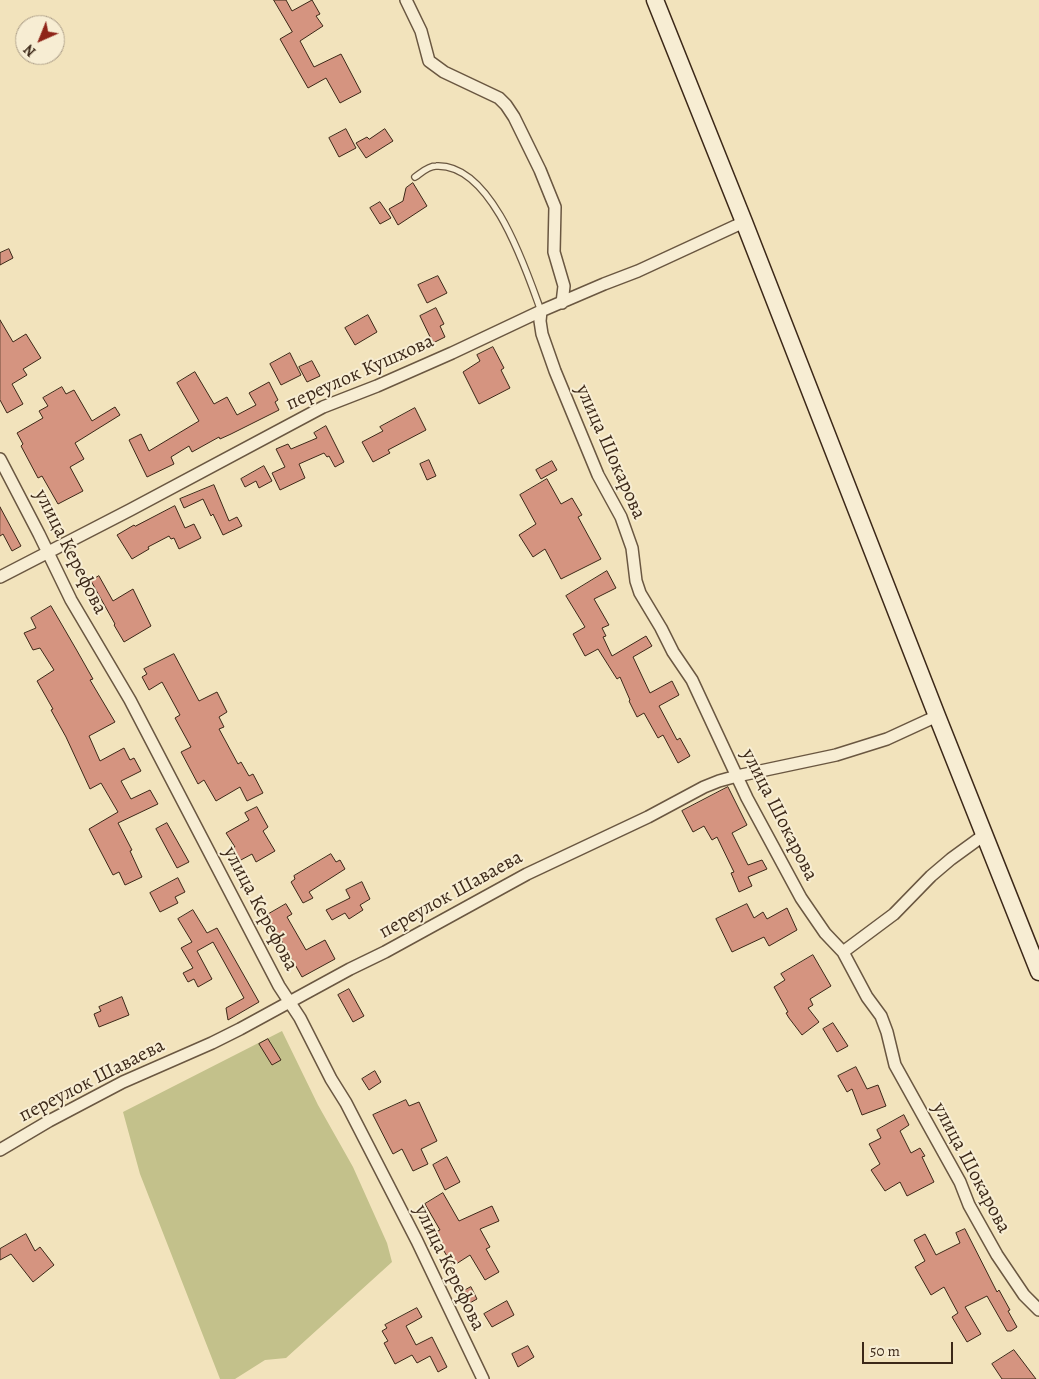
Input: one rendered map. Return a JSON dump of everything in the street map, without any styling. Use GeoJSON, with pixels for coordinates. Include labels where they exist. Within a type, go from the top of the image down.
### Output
{"type":"FeatureCollection","features":[{"type":"Feature","properties":{"kind":"street"},"geometry":{"type":"LineString","coordinates":[[406,0],[421,31],[429,60],[444,72],[499,98],[514,117],[540,170],[555,207],[554,252],[564,286],[562,303]]}},
{"type":"Feature","properties":{"kind":"street"},"geometry":{"type":"LineString","coordinates":[[655,0],[1039,972]]}},
{"type":"Feature","properties":{"kind":"street","name":"переулок Кушхова"},"geometry":{"type":"LineString","coordinates":[[0,577],[323,407],[378,386],[541,311],[656,263],[744,222]]}},
{"type":"Feature","properties":{"kind":"street","name":"улица Шокарова"},"geometry":{"type":"LineString","coordinates":[[541,311],[542,334],[558,381],[598,475],[621,517],[632,548],[636,581],[640,593],[673,652],[692,680],[737,776],[808,910],[825,933],[843,952],[867,997],[881,1016],[895,1065],[960,1182],[969,1205],[996,1255],[1024,1295],[1039,1310]]}},
{"type":"Feature","properties":{"kind":"street","name":"улица Керефова"},"geometry":{"type":"LineString","coordinates":[[0,459],[71,600],[130,700],[278,986],[289,1002],[355,1120],[417,1241],[483,1379]]}},
{"type":"Feature","properties":{"kind":"street","name":"переулок Шаваева"},"geometry":{"type":"LineString","coordinates":[[0,1150],[49,1121],[123,1082],[212,1043],[385,952],[526,874],[648,817],[704,787],[737,776],[812,761],[852,750],[887,739],[937,716]]}},
{"type":"Feature","properties":{"kind":"street"},"geometry":{"type":"LineString","coordinates":[[843,952],[888,918],[951,859],[984,835]]}},
{"type":"Feature","properties":{"kind":"lane"},"geometry":{"type":"LineString","coordinates":[[416,177],[434,166],[448,168],[460,172],[480,188],[499,213],[510,234],[541,311]]}},
{"type":"Feature","properties":{"kind":"shaded area"},"geometry":{"type":"Polygon","coordinates":[[[282,1031],[318,1105],[353,1167],[387,1243],[392,1262],[286,1358],[265,1360],[235,1379],[220,1379],[140,1174],[123,1112],[282,1031]]]}},
{"type":"Feature","properties":{"kind":"building"},"geometry":{"type":"Polygon","coordinates":[[[274,0],[286,0],[292,11],[312,0],[320,14],[316,16],[323,26],[300,41],[314,67],[341,54],[361,92],[340,103],[326,78],[308,88],[280,39],[292,32],[274,0]]]}},
{"type":"Feature","properties":{"kind":"building"},"geometry":{"type":"Polygon","coordinates":[[[346,129],[356,148],[339,157],[329,138],[346,129]]]}},
{"type":"Feature","properties":{"kind":"building"},"geometry":{"type":"Polygon","coordinates":[[[385,129],[393,141],[366,158],[356,143],[367,137],[369,139],[385,129]]]}},
{"type":"Feature","properties":{"kind":"building"},"geometry":{"type":"Polygon","coordinates":[[[413,183],[427,206],[398,225],[389,209],[403,201],[406,188],[413,183]]]}},
{"type":"Feature","properties":{"kind":"building"},"geometry":{"type":"Polygon","coordinates":[[[380,202],[391,218],[380,224],[370,208],[380,202]]]}},
{"type":"Feature","properties":{"kind":"building"},"geometry":{"type":"Polygon","coordinates":[[[9,249],[13,258],[0,265],[0,253],[9,249]]]}},
{"type":"Feature","properties":{"kind":"building"},"geometry":{"type":"Polygon","coordinates":[[[438,276],[447,293],[427,303],[418,285],[438,276]]]}},
{"type":"Feature","properties":{"kind":"building"},"geometry":{"type":"Polygon","coordinates":[[[436,308],[444,324],[440,326],[445,337],[433,343],[420,316],[436,308]]]}},
{"type":"Feature","properties":{"kind":"building"},"geometry":{"type":"Polygon","coordinates":[[[368,315],[377,332],[355,345],[345,328],[368,315]]]}},
{"type":"Feature","properties":{"kind":"building"},"geometry":{"type":"Polygon","coordinates":[[[0,320],[13,342],[26,334],[41,358],[23,369],[27,375],[12,384],[23,404],[7,413],[0,400],[0,320]]]}},
{"type":"Feature","properties":{"kind":"building"},"geometry":{"type":"Polygon","coordinates":[[[493,347],[504,368],[501,370],[510,388],[479,404],[463,372],[480,361],[477,355],[493,347]]]}},
{"type":"Feature","properties":{"kind":"building"},"geometry":{"type":"Polygon","coordinates":[[[290,353],[301,375],[281,385],[270,364],[290,353]]]}},
{"type":"Feature","properties":{"kind":"building"},"geometry":{"type":"Polygon","coordinates":[[[312,361],[320,376],[307,382],[299,367],[312,361]]]}},
{"type":"Feature","properties":{"kind":"building"},"geometry":{"type":"Polygon","coordinates":[[[195,372],[214,404],[227,397],[237,415],[256,405],[249,393],[269,382],[278,400],[275,402],[279,410],[220,439],[219,437],[192,452],[189,446],[171,457],[174,464],[147,477],[129,440],[141,434],[149,451],[199,421],[177,383],[195,372]]]}},
{"type":"Feature","properties":{"kind":"building"},"geometry":{"type":"Polygon","coordinates":[[[62,387],[66,394],[74,390],[92,421],[115,407],[120,415],[75,443],[84,459],[70,467],[83,491],[58,504],[42,476],[38,478],[21,446],[23,444],[17,433],[43,418],[39,411],[48,406],[43,398],[62,387]]]}},
{"type":"Feature","properties":{"kind":"building"},"geometry":{"type":"Polygon","coordinates":[[[415,408],[426,430],[388,450],[390,453],[373,462],[362,442],[383,431],[380,427],[415,408]]]}},
{"type":"Feature","properties":{"kind":"building"},"geometry":{"type":"Polygon","coordinates":[[[326,426],[344,462],[335,467],[329,456],[327,457],[324,453],[299,464],[305,478],[280,490],[272,473],[285,467],[276,449],[288,444],[291,449],[317,438],[314,433],[326,426]]]}},
{"type":"Feature","properties":{"kind":"building"},"geometry":{"type":"Polygon","coordinates":[[[429,460],[436,476],[427,480],[420,464],[429,460]]]}},
{"type":"Feature","properties":{"kind":"building"},"geometry":{"type":"Polygon","coordinates":[[[552,461],[557,470],[541,479],[536,470],[552,461]]]}},
{"type":"Feature","properties":{"kind":"building"},"geometry":{"type":"Polygon","coordinates":[[[264,466],[272,481],[259,488],[256,481],[245,487],[241,479],[264,466]]]}},
{"type":"Feature","properties":{"kind":"building"},"geometry":{"type":"Polygon","coordinates":[[[547,479],[561,504],[572,498],[582,515],[578,517],[601,559],[561,579],[545,549],[533,557],[519,535],[536,524],[520,495],[547,479]]]}},
{"type":"Feature","properties":{"kind":"building"},"geometry":{"type":"Polygon","coordinates":[[[214,485],[229,521],[237,517],[242,526],[223,535],[203,499],[184,508],[180,499],[214,485]]]}},
{"type":"Feature","properties":{"kind":"building"},"geometry":{"type":"Polygon","coordinates":[[[175,506],[185,528],[194,524],[201,538],[179,549],[174,538],[171,539],[169,536],[148,547],[149,549],[132,559],[117,535],[175,506]]]}},
{"type":"Feature","properties":{"kind":"building"},"geometry":{"type":"Polygon","coordinates":[[[0,507],[21,546],[12,551],[3,534],[0,536],[0,507]]]}},
{"type":"Feature","properties":{"kind":"building"},"geometry":{"type":"Polygon","coordinates":[[[607,571],[616,588],[594,599],[609,625],[602,628],[606,636],[603,637],[612,656],[646,636],[652,646],[633,657],[650,693],[672,681],[679,695],[659,706],[677,740],[680,738],[690,756],[678,763],[663,735],[658,738],[644,713],[637,717],[620,677],[617,679],[598,649],[585,656],[573,634],[585,627],[566,596],[607,571]]]}},
{"type":"Feature","properties":{"kind":"building"},"geometry":{"type":"Polygon","coordinates":[[[99,576],[113,601],[133,589],[151,626],[124,642],[91,581],[99,576]]]}},
{"type":"Feature","properties":{"kind":"building"},"geometry":{"type":"Polygon","coordinates":[[[51,606],[93,679],[90,680],[115,722],[89,736],[100,761],[124,748],[130,760],[134,758],[141,771],[121,781],[131,799],[150,790],[158,804],[118,823],[132,850],[130,851],[142,877],[125,885],[119,872],[113,875],[89,829],[118,812],[101,783],[90,789],[51,710],[53,709],[37,681],[54,670],[40,648],[33,650],[24,633],[36,628],[31,618],[51,606]]]}},
{"type":"Feature","properties":{"kind":"building"},"geometry":{"type":"Polygon","coordinates":[[[174,654],[199,701],[217,692],[227,712],[219,717],[224,727],[219,729],[238,764],[241,762],[249,776],[253,774],[263,793],[247,801],[240,787],[216,801],[204,780],[198,784],[181,752],[191,747],[175,718],[180,715],[162,682],[149,690],[142,677],[147,674],[144,669],[174,654]]]}},
{"type":"Feature","properties":{"kind":"building"},"geometry":{"type":"Polygon","coordinates":[[[728,787],[747,825],[732,833],[748,865],[762,860],[767,869],[748,877],[752,886],[739,892],[731,873],[734,872],[717,837],[712,840],[704,826],[693,832],[682,811],[728,787]]]}},
{"type":"Feature","properties":{"kind":"building"},"geometry":{"type":"Polygon","coordinates":[[[257,807],[268,827],[263,831],[275,851],[256,862],[252,854],[239,861],[232,848],[235,847],[226,833],[249,820],[245,813],[257,807]]]}},
{"type":"Feature","properties":{"kind":"building"},"geometry":{"type":"Polygon","coordinates":[[[167,823],[189,862],[177,868],[156,829],[167,823]]]}},
{"type":"Feature","properties":{"kind":"building"},"geometry":{"type":"Polygon","coordinates":[[[331,854],[336,862],[340,860],[345,869],[309,892],[313,898],[303,903],[291,882],[295,879],[294,876],[331,854]]]}},
{"type":"Feature","properties":{"kind":"building"},"geometry":{"type":"Polygon","coordinates":[[[178,878],[185,892],[175,897],[178,903],[160,912],[150,893],[178,878]]]}},
{"type":"Feature","properties":{"kind":"building"},"geometry":{"type":"Polygon","coordinates":[[[362,882],[370,899],[360,905],[363,910],[349,919],[345,913],[332,920],[326,910],[350,898],[346,890],[362,882]]]}},
{"type":"Feature","properties":{"kind":"building"},"geometry":{"type":"Polygon","coordinates":[[[286,904],[292,914],[287,917],[306,950],[325,940],[335,959],[302,977],[267,915],[286,904]]]}},
{"type":"Feature","properties":{"kind":"building"},"geometry":{"type":"Polygon","coordinates":[[[747,904],[754,918],[763,912],[767,919],[787,908],[797,930],[769,946],[764,937],[732,952],[716,919],[747,904]]]}},
{"type":"Feature","properties":{"kind":"building"},"geometry":{"type":"Polygon","coordinates":[[[193,910],[207,933],[217,928],[259,1002],[228,1020],[226,1008],[244,998],[213,942],[197,951],[212,979],[198,987],[194,979],[188,982],[183,973],[193,968],[181,948],[192,942],[178,919],[193,910]]]}},
{"type":"Feature","properties":{"kind":"building"},"geometry":{"type":"Polygon","coordinates":[[[813,955],[831,986],[810,999],[813,1005],[808,1008],[819,1022],[802,1035],[786,1013],[788,1012],[774,987],[785,980],[781,974],[813,955]]]}},
{"type":"Feature","properties":{"kind":"building"},"geometry":{"type":"Polygon","coordinates":[[[349,989],[364,1016],[353,1022],[338,995],[349,989]]]}},
{"type":"Feature","properties":{"kind":"building"},"geometry":{"type":"Polygon","coordinates":[[[122,997],[129,1015],[99,1027],[94,1014],[101,1011],[99,1007],[122,997]]]}},
{"type":"Feature","properties":{"kind":"building"},"geometry":{"type":"Polygon","coordinates":[[[833,1023],[848,1046],[837,1052],[823,1029],[833,1023]]]}},
{"type":"Feature","properties":{"kind":"building"},"geometry":{"type":"Polygon","coordinates":[[[268,1039],[281,1060],[272,1065],[259,1044],[268,1039]]]}},
{"type":"Feature","properties":{"kind":"building"},"geometry":{"type":"Polygon","coordinates":[[[856,1067],[867,1089],[878,1085],[886,1106],[862,1115],[852,1089],[847,1092],[838,1076],[856,1067]]]}},
{"type":"Feature","properties":{"kind":"building"},"geometry":{"type":"Polygon","coordinates":[[[375,1071],[381,1082],[369,1090],[362,1079],[375,1071]]]}},
{"type":"Feature","properties":{"kind":"building"},"geometry":{"type":"Polygon","coordinates":[[[406,1100],[409,1106],[419,1102],[437,1141],[421,1149],[428,1164],[413,1171],[402,1149],[393,1154],[373,1115],[406,1100]]]}},
{"type":"Feature","properties":{"kind":"building"},"geometry":{"type":"Polygon","coordinates":[[[904,1115],[909,1125],[900,1131],[911,1153],[920,1148],[925,1156],[922,1157],[934,1182],[907,1196],[900,1182],[885,1191],[871,1170],[880,1164],[869,1144],[881,1138],[877,1130],[904,1115]]]}},
{"type":"Feature","properties":{"kind":"building"},"geometry":{"type":"Polygon","coordinates":[[[447,1157],[460,1182],[445,1190],[433,1165],[447,1157]]]}},
{"type":"Feature","properties":{"kind":"building"},"geometry":{"type":"Polygon","coordinates":[[[443,1193],[459,1221],[492,1206],[499,1221],[480,1229],[490,1247],[486,1249],[499,1272],[485,1280],[470,1255],[453,1266],[433,1233],[440,1230],[425,1204],[443,1193]]]}},
{"type":"Feature","properties":{"kind":"building"},"geometry":{"type":"Polygon","coordinates":[[[965,1229],[997,1292],[999,1290],[1010,1310],[1008,1311],[1017,1327],[1007,1331],[987,1296],[965,1307],[981,1334],[967,1342],[952,1317],[958,1313],[944,1287],[931,1295],[915,1267],[925,1261],[914,1240],[925,1234],[936,1255],[960,1243],[956,1233],[965,1229]]]}},
{"type":"Feature","properties":{"kind":"building"},"geometry":{"type":"Polygon","coordinates":[[[26,1234],[35,1251],[40,1247],[54,1265],[33,1282],[11,1254],[0,1260],[0,1249],[26,1234]]]}},
{"type":"Feature","properties":{"kind":"building"},"geometry":{"type":"Polygon","coordinates":[[[471,1287],[477,1299],[468,1304],[462,1292],[471,1287]]]}},
{"type":"Feature","properties":{"kind":"building"},"geometry":{"type":"Polygon","coordinates":[[[507,1301],[514,1315],[492,1327],[484,1314],[507,1301]]]}},
{"type":"Feature","properties":{"kind":"building"},"geometry":{"type":"Polygon","coordinates":[[[417,1308],[422,1317],[406,1326],[416,1345],[432,1337],[447,1367],[438,1372],[430,1356],[417,1363],[412,1355],[395,1364],[384,1343],[388,1341],[382,1331],[387,1328],[385,1325],[417,1308]]]}},
{"type":"Feature","properties":{"kind":"building"},"geometry":{"type":"Polygon","coordinates":[[[528,1346],[534,1357],[518,1367],[512,1354],[528,1346]]]}},
{"type":"Feature","properties":{"kind":"building"},"geometry":{"type":"Polygon","coordinates":[[[1014,1350],[1036,1379],[1002,1379],[992,1364],[1014,1350]]]}}]}
